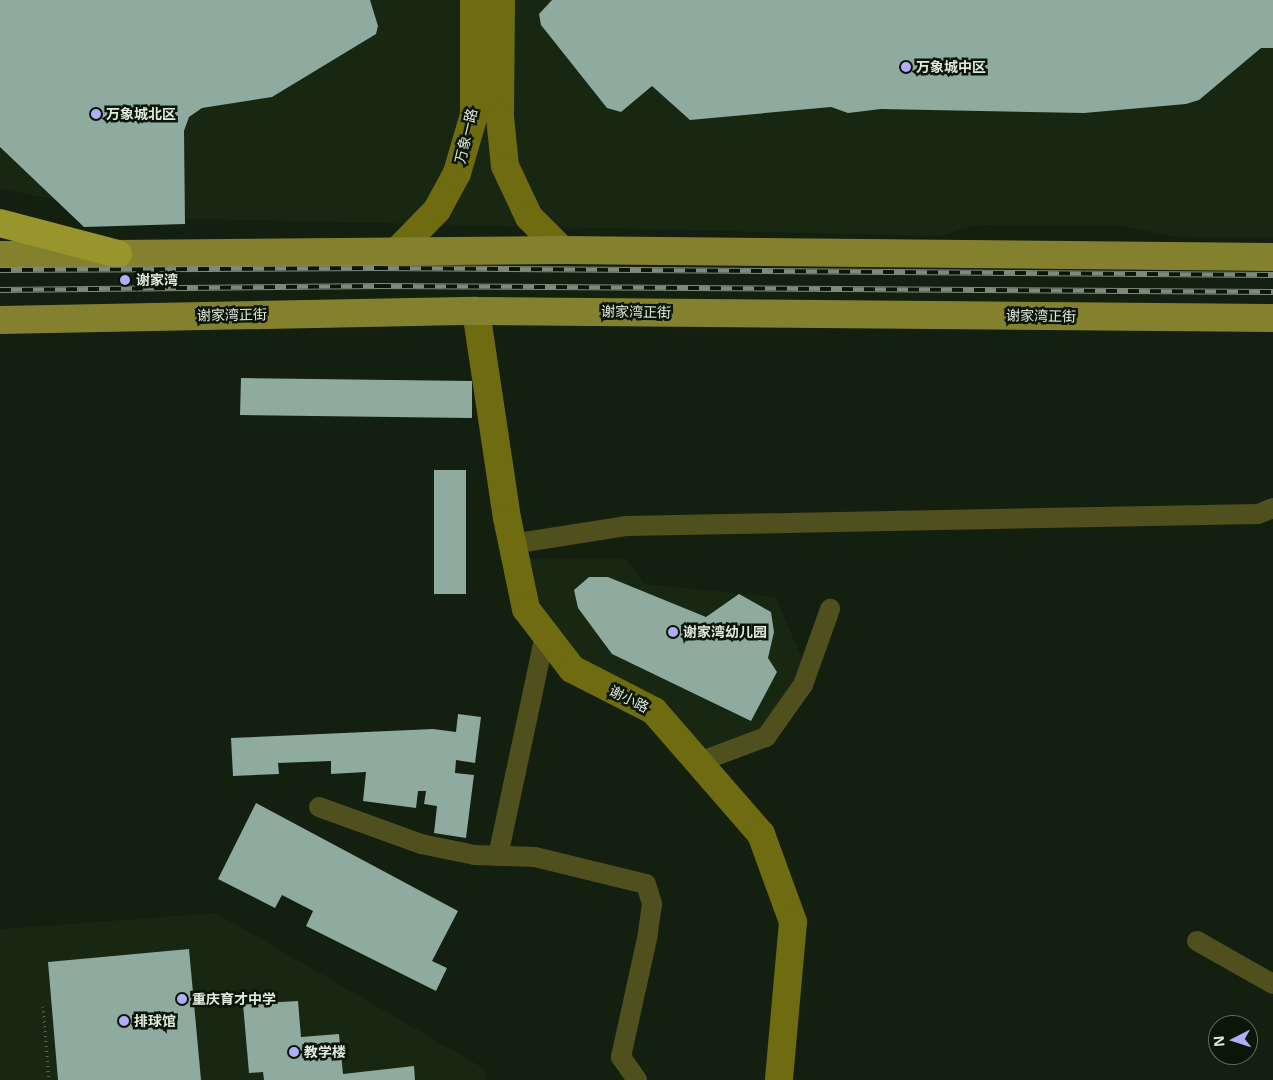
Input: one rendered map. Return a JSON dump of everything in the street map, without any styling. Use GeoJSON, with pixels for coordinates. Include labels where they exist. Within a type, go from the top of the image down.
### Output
{"type":"FeatureCollection","features":[{"type":"Feature","properties":{"kind":"highway"},"geometry":{"type":"LineString","coordinates":[[0,223],[118,254]]}},
{"type":"Feature","properties":{"kind":"main road"},"geometry":{"type":"LineString","coordinates":[[0,255],[562,250],[1273,258]]}},
{"type":"Feature","properties":{"kind":"main road","name":"谢家湾正街"},"geometry":{"type":"LineString","coordinates":[[0,320],[476,311],[1273,318]]}},
{"type":"Feature","properties":{"kind":"street","name":"万象一路"},"geometry":{"type":"LineString","coordinates":[[397,251],[438,210],[457,173],[474,115],[474,0]]}},
{"type":"Feature","properties":{"kind":"street","name":"万象一路"},"geometry":{"type":"LineString","coordinates":[[501,0],[500,116],[505,166],[529,217],[562,250]]}},
{"type":"Feature","properties":{"kind":"street","name":"谢小路"},"geometry":{"type":"LineString","coordinates":[[476,311],[512,544],[526,609],[572,669],[654,711],[761,834],[793,922],[780,1080]]}},
{"type":"Feature","properties":{"kind":"street"},"geometry":{"type":"LineString","coordinates":[[512,544],[626,526],[1258,514],[1273,508]]}},
{"type":"Feature","properties":{"kind":"street"},"geometry":{"type":"LineString","coordinates":[[699,762],[766,737],[803,685],[830,609]]}},
{"type":"Feature","properties":{"kind":"street"},"geometry":{"type":"LineString","coordinates":[[498,856],[545,634]]}},
{"type":"Feature","properties":{"kind":"street"},"geometry":{"type":"LineString","coordinates":[[319,807],[421,844],[498,856],[535,857],[646,884],[652,904],[648,934],[621,1057],[637,1080]]}},
{"type":"Feature","properties":{"kind":"street"},"geometry":{"type":"LineString","coordinates":[[1197,941],[1273,984]]}},
{"type":"Feature","properties":{"kind":"path"},"geometry":{"type":"LineString","coordinates":[[43,1006],[49,1080]]}},
{"type":"Feature","properties":{"kind":"shaded area"},"geometry":{"type":"Polygon","coordinates":[[[0,0],[1273,0],[1273,238],[1177,237],[1120,226],[978,225],[940,236],[153,218],[0,189],[0,0]]]}},
{"type":"Feature","properties":{"kind":"shaded area","name":"谢家湾幼儿园"},"geometry":{"type":"Polygon","coordinates":[[[625,558],[645,584],[776,597],[802,659],[792,686],[763,729],[705,751],[576,661],[534,606],[525,559],[625,558]]]}},
{"type":"Feature","properties":{"kind":"shaded area","name":"重庆育才中学"},"geometry":{"type":"Polygon","coordinates":[[[216,913],[485,1069],[487,1080],[0,1080],[0,929],[216,913]]]}},
{"type":"Feature","properties":{"kind":"building","name":"万象城北区"},"geometry":{"type":"Polygon","coordinates":[[[0,0],[370,0],[378,26],[376,34],[272,97],[202,108],[189,117],[184,131],[185,224],[84,227],[0,147],[0,0]]]}},
{"type":"Feature","properties":{"kind":"building","name":"万象城中区"},"geometry":{"type":"Polygon","coordinates":[[[552,0],[1273,0],[1273,48],[1261,48],[1199,100],[1186,104],[1084,113],[881,109],[848,113],[831,107],[690,120],[652,86],[621,112],[607,108],[541,25],[539,14],[552,0]]]}},
{"type":"Feature","properties":{"kind":"building"},"geometry":{"type":"Polygon","coordinates":[[[241,378],[472,381],[472,418],[240,415],[241,378]]]}},
{"type":"Feature","properties":{"kind":"building"},"geometry":{"type":"Polygon","coordinates":[[[434,470],[466,470],[466,594],[434,594],[434,470]]]}},
{"type":"Feature","properties":{"kind":"building"},"geometry":{"type":"Polygon","coordinates":[[[589,577],[608,577],[706,617],[739,594],[771,612],[774,632],[768,658],[777,672],[751,721],[612,654],[578,608],[574,590],[589,577]]]}},
{"type":"Feature","properties":{"kind":"building"},"geometry":{"type":"Polygon","coordinates":[[[458,714],[481,717],[475,763],[456,760],[455,773],[474,775],[466,838],[434,833],[437,806],[424,804],[426,791],[418,791],[416,808],[363,801],[366,772],[331,774],[331,761],[278,763],[279,774],[233,776],[231,738],[433,729],[456,732],[458,714]]]}},
{"type":"Feature","properties":{"kind":"building"},"geometry":{"type":"Polygon","coordinates":[[[256,803],[458,911],[432,961],[447,968],[436,991],[306,926],[313,911],[282,895],[275,908],[218,879],[256,803]]]}},
{"type":"Feature","properties":{"kind":"building","name":"排球馆"},"geometry":{"type":"Polygon","coordinates":[[[189,949],[201,1080],[58,1080],[48,962],[189,949]]]}},
{"type":"Feature","properties":{"kind":"building","name":"教学楼"},"geometry":{"type":"Polygon","coordinates":[[[298,1001],[301,1037],[339,1034],[343,1074],[414,1066],[415,1080],[264,1080],[263,1072],[249,1073],[243,1004],[298,1001]]]}},
{"type":"Feature","properties":{"kind":"railway"},"geometry":{"type":"LineString","coordinates":[[0,270],[377,268],[1273,275]]}},
{"type":"Feature","properties":{"kind":"railway"},"geometry":{"type":"LineString","coordinates":[[0,290],[380,286],[1273,292]]}},
{"type":"Feature","properties":{"kind":"place","name":"万象城中区"},"geometry":{"type":"Point","coordinates":[906,67]}},
{"type":"Feature","properties":{"kind":"place","name":"万象城北区"},"geometry":{"type":"Point","coordinates":[96,114]}},
{"type":"Feature","properties":{"kind":"place","name":"谢家湾"},"geometry":{"type":"Point","coordinates":[125,280]}},
{"type":"Feature","properties":{"kind":"place","name":"谢家湾幼儿园"},"geometry":{"type":"Point","coordinates":[673,632]}},
{"type":"Feature","properties":{"kind":"place","name":"重庆育才中学"},"geometry":{"type":"Point","coordinates":[182,999]}},
{"type":"Feature","properties":{"kind":"place","name":"排球馆"},"geometry":{"type":"Point","coordinates":[124,1021]}},
{"type":"Feature","properties":{"kind":"place","name":"教学楼"},"geometry":{"type":"Point","coordinates":[294,1052]}}]}
